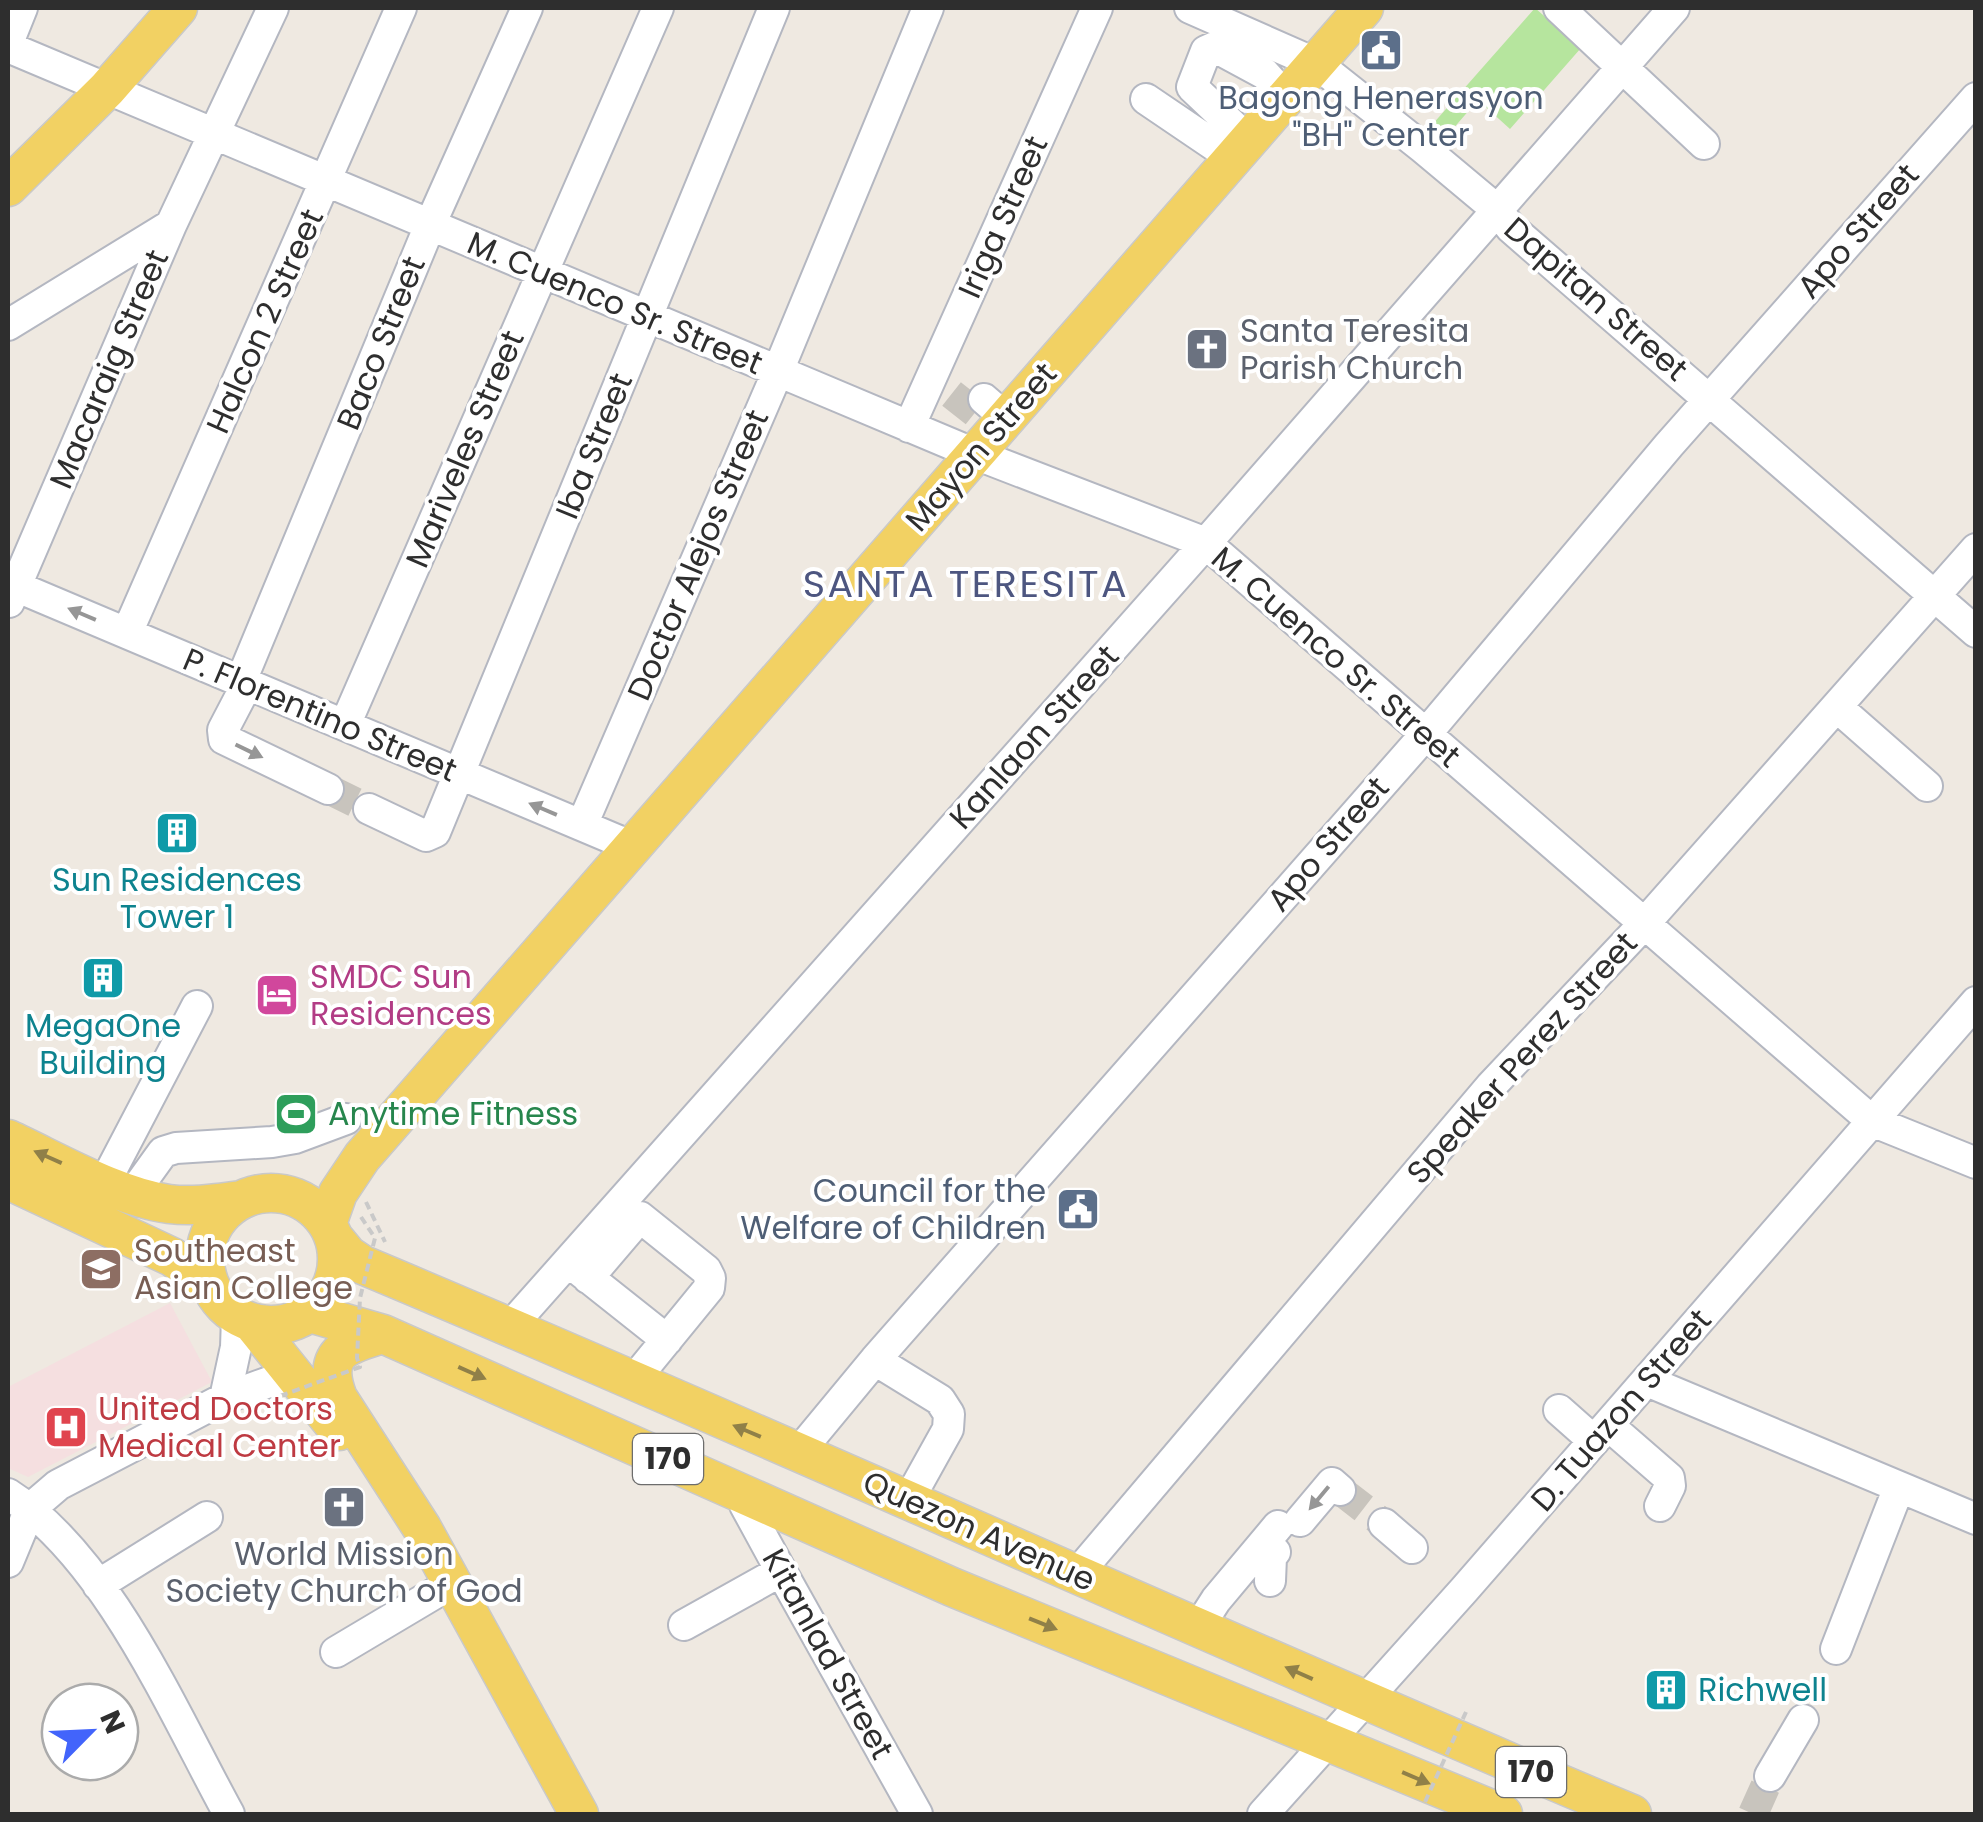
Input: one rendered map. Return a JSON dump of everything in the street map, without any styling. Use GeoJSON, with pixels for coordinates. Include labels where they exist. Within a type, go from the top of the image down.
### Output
{"type":"FeatureCollection","features":[{"type":"Feature","properties":{"kind":"main road"},"geometry":{"type":"LineString","coordinates":[[8,188],[107,90],[178,8]]}},
{"type":"Feature","properties":{"kind":"main road","name":"Mayon Street"},"geometry":{"type":"LineString","coordinates":[[330,1231],[338,1193],[362,1157],[975,454],[972,391],[1241,149],[1364,8]]}},
{"type":"Feature","properties":{"kind":"main road"},"geometry":{"type":"LineString","coordinates":[[8,1139],[118,1188],[167,1204],[200,1206],[262,1193],[282,1194]]}},
{"type":"Feature","properties":{"kind":"main road","name":"Mayon Street"},"geometry":{"type":"LineString","coordinates":[[282,1194],[315,1183],[362,1157]]}},
{"type":"Feature","properties":{"kind":"main road"},"geometry":{"type":"LineString","coordinates":[[8,1180],[172,1256],[208,1282]]}},
{"type":"Feature","properties":{"kind":"main road","name":"170"},"geometry":{"type":"LineString","coordinates":[[282,1194],[310,1206],[330,1231]]}},
{"type":"Feature","properties":{"kind":"main road"},"geometry":{"type":"LineString","coordinates":[[240,1200],[220,1216],[209,1234],[205,1266],[215,1296],[245,1320],[289,1387],[354,1450],[422,1528]]}},
{"type":"Feature","properties":{"kind":"main road"},"geometry":{"type":"LineString","coordinates":[[310,1313],[322,1302],[336,1271],[330,1231]]}},
{"type":"Feature","properties":{"kind":"main road","name":"Quezon Avenue"},"geometry":{"type":"LineString","coordinates":[[330,1231],[348,1255],[377,1254],[508,1328],[978,1529],[1365,1702],[1632,1814]]}},
{"type":"Feature","properties":{"kind":"main road","name":"Quezon Avenue"},"geometry":{"type":"LineString","coordinates":[[310,1313],[383,1334],[952,1587],[1502,1814]]}},
{"type":"Feature","properties":{"kind":"main road","name":"170"},"geometry":{"type":"LineString","coordinates":[[245,1320],[280,1326],[310,1313]]}},
{"type":"Feature","properties":{"kind":"main road"},"geometry":{"type":"LineString","coordinates":[[383,1334],[342,1349],[334,1358],[331,1381],[346,1413],[422,1528],[580,1814]]}},
{"type":"Feature","properties":{"kind":"main road"},"geometry":{"type":"LineString","coordinates":[[807,1520],[835,1522],[854,1506],[855,1496],[851,1485],[813,1459]]}},
{"type":"Feature","properties":{"kind":"main road"},"geometry":{"type":"LineString","coordinates":[[952,1587],[938,1570],[936,1548],[951,1532],[978,1529]]}},
{"type":"Feature","properties":{"kind":"street"},"geometry":{"type":"LineString","coordinates":[[8,45],[22,8]]}},
{"type":"Feature","properties":{"kind":"street","name":"Macaraig Street"},"geometry":{"type":"LineString","coordinates":[[10,591],[171,225],[273,8]]}},
{"type":"Feature","properties":{"kind":"street","name":"Halcon 2 Street"},"geometry":{"type":"LineString","coordinates":[[127,634],[400,8]]}},
{"type":"Feature","properties":{"kind":"street","name":"Baco Street"},"geometry":{"type":"LineString","coordinates":[[328,789],[224,739],[224,730],[430,225],[527,8]]}},
{"type":"Feature","properties":{"kind":"street","name":"Mariveles Street"},"geometry":{"type":"LineString","coordinates":[[345,726],[658,8]]}},
{"type":"Feature","properties":{"kind":"street","name":"Iba Street"},"geometry":{"type":"LineString","coordinates":[[369,809],[426,836],[435,832],[462,779],[774,8]]}},
{"type":"Feature","properties":{"kind":"street","name":"Doctor Alejos Street"},"geometry":{"type":"LineString","coordinates":[[582,826],[778,372],[928,8]]}},
{"type":"Feature","properties":{"kind":"street","name":"Iriga Street"},"geometry":{"type":"LineString","coordinates":[[909,426],[972,391],[1097,8]]}},
{"type":"Feature","properties":{"kind":"street","name":"Dapitan Street"},"geometry":{"type":"LineString","coordinates":[[1190,8],[1254,20],[1317,64],[1496,210],[1511,228],[1976,632]]}},
{"type":"Feature","properties":{"kind":"street"},"geometry":{"type":"LineString","coordinates":[[1559,8],[1704,144]]}},
{"type":"Feature","properties":{"kind":"street","name":"Kanlaon Street"},"geometry":{"type":"LineString","coordinates":[[508,1328],[578,1270],[636,1186],[1674,8]]}},
{"type":"Feature","properties":{"kind":"street","name":"M. Cuenco Sr. Street"},"geometry":{"type":"LineString","coordinates":[[8,45],[909,426],[946,427],[975,454],[1206,543],[1872,1121],[1976,1164]]}},
{"type":"Feature","properties":{"kind":"street"},"geometry":{"type":"LineString","coordinates":[[1241,149],[1192,87],[1206,51],[1215,47],[1264,74],[1286,97]]}},
{"type":"Feature","properties":{"kind":"street","name":"Apo Street"},"geometry":{"type":"LineString","coordinates":[[813,1459],[875,1360],[1424,734],[1710,398],[1976,98]]}},
{"type":"Feature","properties":{"kind":"street"},"geometry":{"type":"LineString","coordinates":[[1146,99],[1241,149]]}},
{"type":"Feature","properties":{"kind":"street"},"geometry":{"type":"LineString","coordinates":[[8,325],[171,225]]}},
{"type":"Feature","properties":{"kind":"street","name":"Speaker Perez Street"},"geometry":{"type":"LineString","coordinates":[[1077,1574],[1491,1086],[1644,924],[1976,550]]}},
{"type":"Feature","properties":{"kind":"street","name":"P. Florentino Street"},"geometry":{"type":"LineString","coordinates":[[10,591],[127,634],[462,779],[632,847]]}},
{"type":"Feature","properties":{"kind":"street"},"geometry":{"type":"LineString","coordinates":[[1837,707],[1927,786]]}},
{"type":"Feature","properties":{"kind":"street","name":"D. Tuazon Street"},"geometry":{"type":"LineString","coordinates":[[1263,1814],[1976,1002]]}},
{"type":"Feature","properties":{"kind":"street"},"geometry":{"type":"LineString","coordinates":[[118,1188],[198,1006]]}},
{"type":"Feature","properties":{"kind":"street"},"geometry":{"type":"LineString","coordinates":[[118,1188],[162,1152],[295,1138],[346,1119]]}},
{"type":"Feature","properties":{"kind":"street"},"geometry":{"type":"LineString","coordinates":[[636,1186],[724,1266]]}},
{"type":"Feature","properties":{"kind":"street"},"geometry":{"type":"LineString","coordinates":[[633,1381],[667,1340],[709,1288],[710,1278],[706,1270],[644,1218],[636,1219],[578,1270],[667,1340]]}},
{"type":"Feature","properties":{"kind":"street"},"geometry":{"type":"LineString","coordinates":[[225,1398],[245,1320]]}},
{"type":"Feature","properties":{"kind":"street"},"geometry":{"type":"LineString","coordinates":[[875,1360],[940,1400],[950,1414],[948,1429],[908,1500]]}},
{"type":"Feature","properties":{"kind":"street"},"geometry":{"type":"LineString","coordinates":[[1647,1380],[1976,1519]]}},
{"type":"Feature","properties":{"kind":"street"},"geometry":{"type":"LineString","coordinates":[[19,1502],[225,1398],[272,1381],[289,1387]]}},
{"type":"Feature","properties":{"kind":"street"},"geometry":{"type":"LineString","coordinates":[[1559,1410],[1669,1478],[1670,1486],[1660,1506]]}},
{"type":"Feature","properties":{"kind":"street"},"geometry":{"type":"LineString","coordinates":[[1198,1628],[1216,1600],[1281,1545],[1332,1483],[1340,1490]]}},
{"type":"Feature","properties":{"kind":"street"},"geometry":{"type":"LineString","coordinates":[[1836,1648],[1900,1487]]}},
{"type":"Feature","properties":{"kind":"street","name":"Kitanlad Street"},"geometry":{"type":"LineString","coordinates":[[742,1492],[781,1571],[917,1814]]}},
{"type":"Feature","properties":{"kind":"street"},"geometry":{"type":"LineString","coordinates":[[8,1562],[19,1502]]}},
{"type":"Feature","properties":{"kind":"street"},"geometry":{"type":"LineString","coordinates":[[19,1502],[59,1534],[98,1585],[144,1658],[229,1814]]}},
{"type":"Feature","properties":{"kind":"street"},"geometry":{"type":"LineString","coordinates":[[98,1585],[207,1517]]}},
{"type":"Feature","properties":{"kind":"street"},"geometry":{"type":"LineString","coordinates":[[1384,1524],[1412,1548]]}},
{"type":"Feature","properties":{"kind":"street"},"geometry":{"type":"LineString","coordinates":[[684,1625],[781,1571]]}},
{"type":"Feature","properties":{"kind":"street"},"geometry":{"type":"LineString","coordinates":[[336,1652],[452,1583]]}},
{"type":"Feature","properties":{"kind":"street"},"geometry":{"type":"LineString","coordinates":[[1770,1776],[1804,1720]]}},
{"type":"Feature","properties":{"kind":"path"},"geometry":{"type":"LineString","coordinates":[[364,1195],[372,1218]]}},
{"type":"Feature","properties":{"kind":"path"},"geometry":{"type":"LineString","coordinates":[[289,1387],[360,1367],[360,1298],[386,1240],[366,1208],[359,1213],[377,1254]]}},
{"type":"Feature","properties":{"kind":"path"},"geometry":{"type":"LineString","coordinates":[[1425,1802],[1466,1712]]}},
{"type":"Feature","properties":{"kind":"shaded area","name":"United Doctors Medical Center"},"geometry":{"type":"Polygon","coordinates":[[[170,1303],[212,1382],[28,1477],[8,1468],[8,1387],[170,1303]]]}},
{"type":"Feature","properties":{"kind":"green space"},"geometry":{"type":"Polygon","coordinates":[[[1535,8],[1581,48],[1510,129],[1478,100],[1445,138],[1431,126],[1535,8]]]}},
{"type":"Feature","properties":{"kind":"tunnel"},"geometry":{"type":"LineString","coordinates":[[954,415],[973,391]]}},
{"type":"Feature","properties":{"kind":"tunnel"},"geometry":{"type":"LineString","coordinates":[[328,789],[369,809]]}},
{"type":"Feature","properties":{"kind":"tunnel"},"geometry":{"type":"LineString","coordinates":[[1340,1490],[1384,1524]]}},
{"type":"Feature","properties":{"kind":"tunnel"},"geometry":{"type":"LineString","coordinates":[[1753,1814],[1770,1776]]}},
{"type":"Feature","properties":{"kind":"place","name":"Bagong Henerasyon \"BH\" Center"},"geometry":{"type":"Point","coordinates":[1381,50]}},
{"type":"Feature","properties":{"kind":"place","name":"Santa Teresita Parish Church"},"geometry":{"type":"Point","coordinates":[1207,349]}},
{"type":"Feature","properties":{"kind":"place","name":"Sun Residences Tower 1"},"geometry":{"type":"Point","coordinates":[177,833]}},
{"type":"Feature","properties":{"kind":"place","name":"MegaOne Building"},"geometry":{"type":"Point","coordinates":[103,978]}},
{"type":"Feature","properties":{"kind":"place","name":"SMDC Sun Residences"},"geometry":{"type":"Point","coordinates":[277,995]}},
{"type":"Feature","properties":{"kind":"place","name":"Anytime Fitness"},"geometry":{"type":"Point","coordinates":[296,1114]}},
{"type":"Feature","properties":{"kind":"place","name":"Council for the Welfare of Children"},"geometry":{"type":"Point","coordinates":[1078,1209]}},
{"type":"Feature","properties":{"kind":"place","name":"Southeast Asian College"},"geometry":{"type":"Point","coordinates":[101,1269]}},
{"type":"Feature","properties":{"kind":"place","name":"United Doctors Medical Center"},"geometry":{"type":"Point","coordinates":[66,1427]}},
{"type":"Feature","properties":{"kind":"place","name":"World Mission Society Church of God"},"geometry":{"type":"Point","coordinates":[344,1507]}},
{"type":"Feature","properties":{"kind":"place","name":"Richwell"},"geometry":{"type":"Point","coordinates":[1666,1690]}},
{"type":"Feature","properties":{"kind":"district","name":"SANTA TERESITA"},"geometry":{"type":"Point","coordinates":[966,584]}}]}
